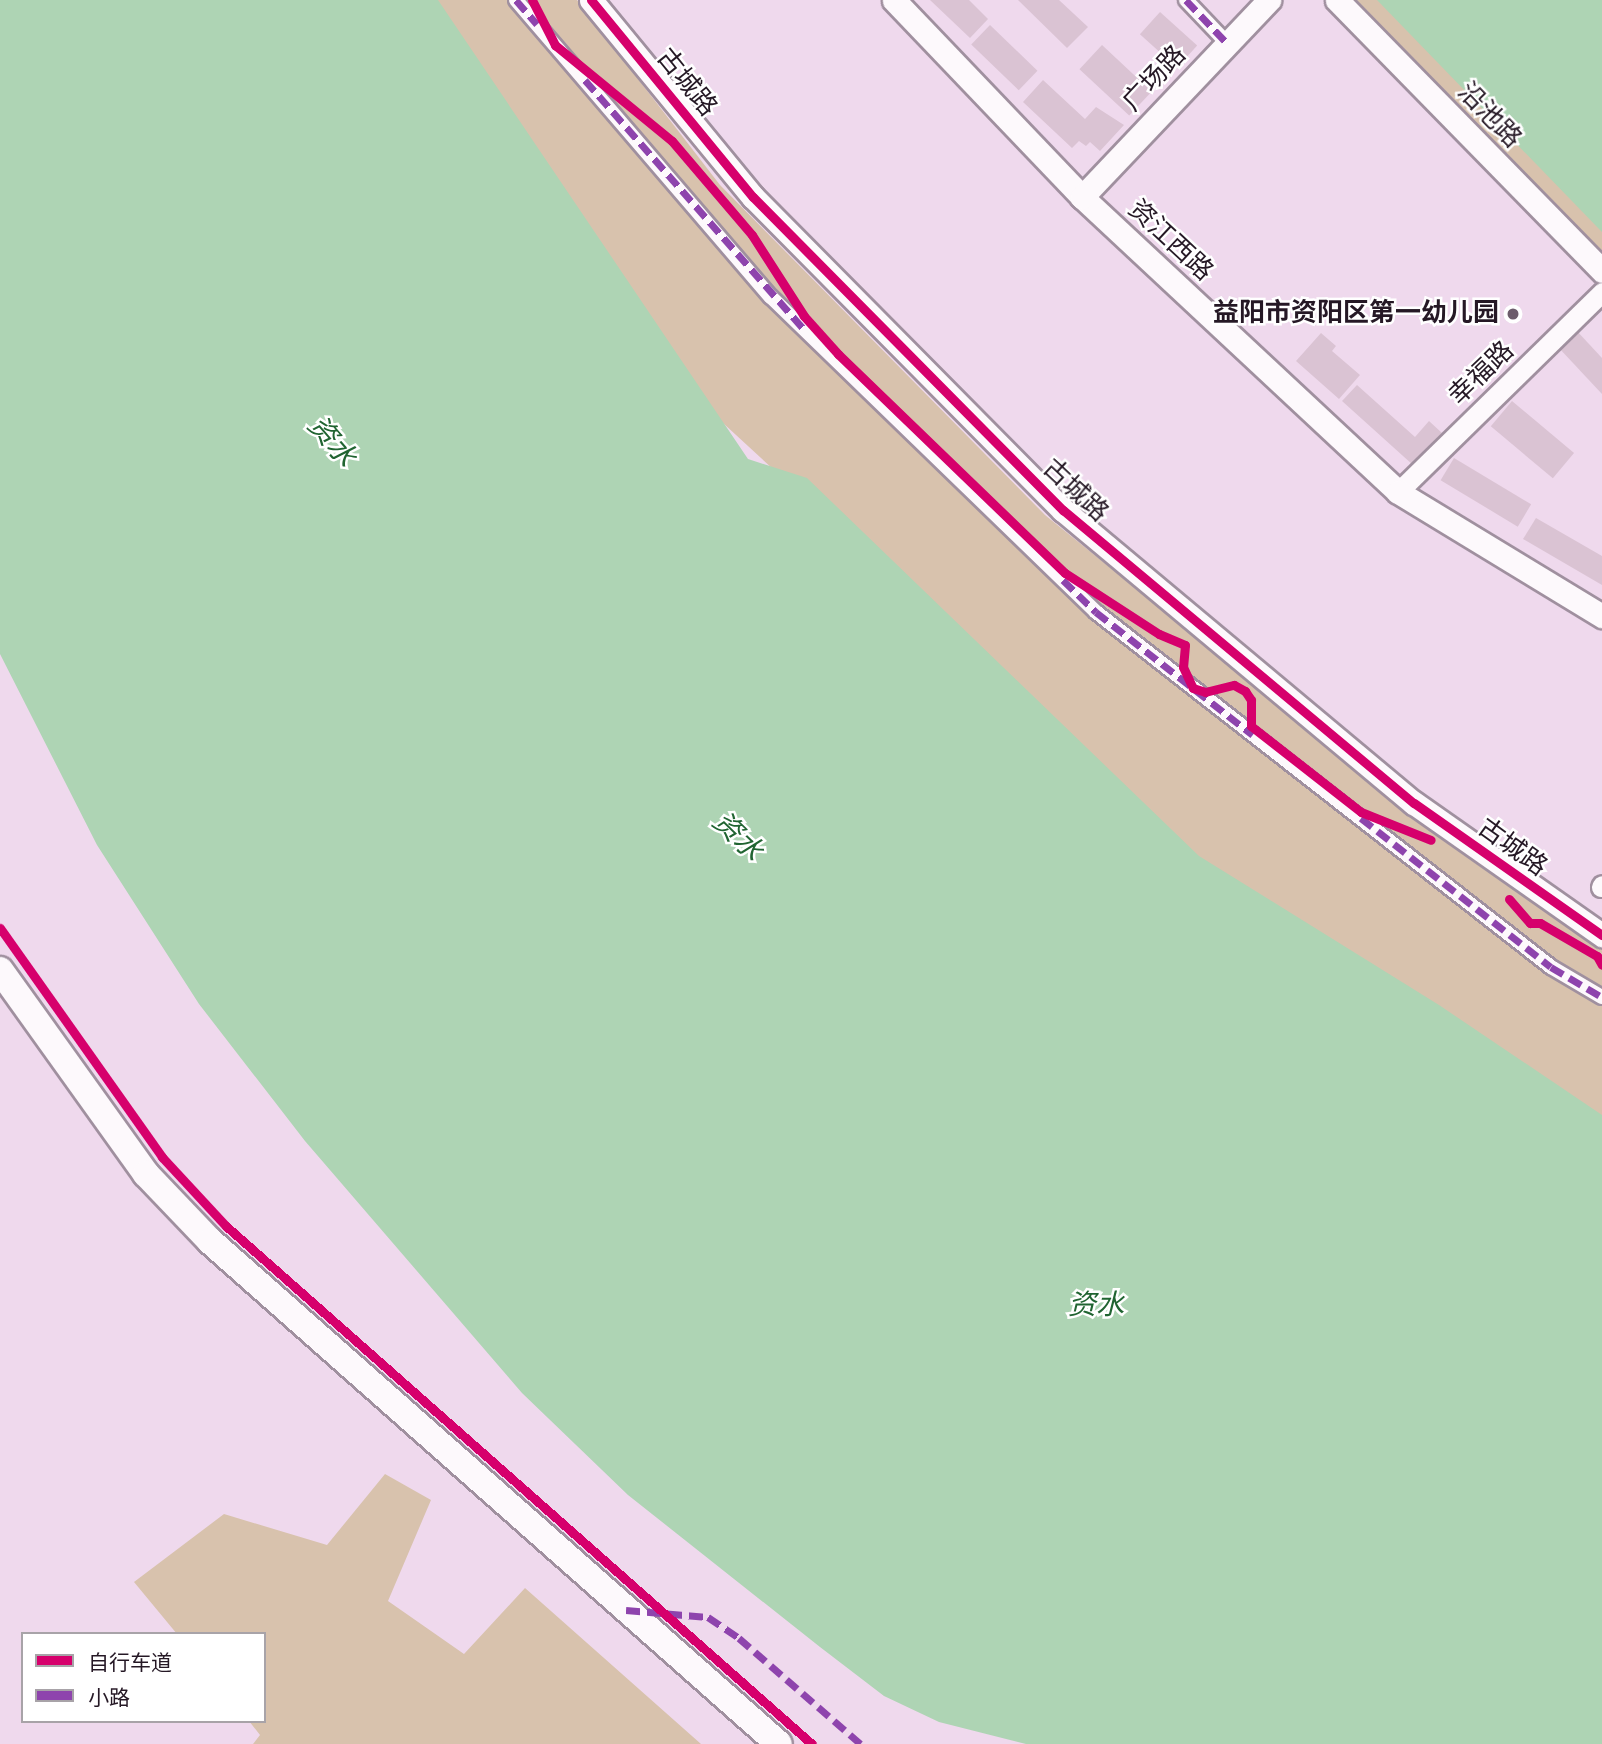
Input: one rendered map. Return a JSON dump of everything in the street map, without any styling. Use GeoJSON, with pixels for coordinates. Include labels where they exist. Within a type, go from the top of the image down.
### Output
{"type":"FeatureCollection","features":[{"type":"Feature","properties":{"kind":"main road"},"geometry":{"type":"LineString","coordinates":[[0,970],[146,1174],[209,1241],[779,1744]]}},
{"type":"Feature","properties":{"kind":"street"},"geometry":{"type":"LineString","coordinates":[[516,0],[771,297],[1096,612],[1551,967],[1602,998]]}},
{"type":"Feature","properties":{"kind":"street","name":"古城路"},"geometry":{"type":"LineString","coordinates":[[591,0],[753,197],[1063,510],[1414,803],[1602,935]]}},
{"type":"Feature","properties":{"kind":"street","name":"资江西路"},"geometry":{"type":"LineString","coordinates":[[894,0],[1082,197],[1398,492],[1602,616]]}},
{"type":"Feature","properties":{"kind":"street"},"geometry":{"type":"LineString","coordinates":[[1186,0],[1227,43]]}},
{"type":"Feature","properties":{"kind":"street","name":"广场路"},"geometry":{"type":"LineString","coordinates":[[1082,197],[1269,0]]}},
{"type":"Feature","properties":{"kind":"street","name":"沿池路"},"geometry":{"type":"LineString","coordinates":[[1337,0],[1602,271]]}},
{"type":"Feature","properties":{"kind":"street","name":"幸福路"},"geometry":{"type":"LineString","coordinates":[[1398,492],[1602,292]]}},
{"type":"Feature","properties":{"kind":"shaded area"},"geometry":{"type":"Polygon","coordinates":[[[427,0],[577,0],[720,185],[1045,515],[1478,865],[1602,947],[1602,1133],[1225,885],[648,354],[427,0]]]}},
{"type":"Feature","properties":{"kind":"shaded area"},"geometry":{"type":"Polygon","coordinates":[[[1352,0],[1602,0],[1602,253],[1352,0]]]}},
{"type":"Feature","properties":{"kind":"shaded area"},"geometry":{"type":"Polygon","coordinates":[[[385,1474],[431,1500],[388,1601],[464,1654],[525,1588],[701,1744],[253,1744],[260,1735],[251,1723],[266,1723],[266,1632],[175,1632],[134,1582],[224,1514],[327,1545],[385,1474]]]}},
{"type":"Feature","properties":{"kind":"water","name":"资水"},"geometry":{"type":"Polygon","coordinates":[[[0,0],[438,0],[748,459],[807,478],[1199,856],[1439,1005],[1602,1115],[1602,1744],[1026,1744],[939,1722],[884,1696],[820,1647],[628,1495],[522,1393],[305,1141],[199,1004],[97,845],[0,654],[0,0]]]}},
{"type":"Feature","properties":{"kind":"water"},"geometry":{"type":"Polygon","coordinates":[[[1377,0],[1602,0],[1602,232],[1377,0]]]}},
{"type":"Feature","properties":{"kind":"building"},"geometry":{"type":"Polygon","coordinates":[[[930,0],[969,0],[988,19],[970,38],[930,0]]]}},
{"type":"Feature","properties":{"kind":"building"},"geometry":{"type":"Polygon","coordinates":[[[1018,0],[1059,0],[1088,27],[1067,48],[1018,0]]]}},
{"type":"Feature","properties":{"kind":"building"},"geometry":{"type":"Polygon","coordinates":[[[1160,12],[1197,45],[1177,68],[1140,34],[1160,12]]]}},
{"type":"Feature","properties":{"kind":"building"},"geometry":{"type":"Polygon","coordinates":[[[990,25],[1037,71],[1019,90],[971,44],[990,25]]]}},
{"type":"Feature","properties":{"kind":"building"},"geometry":{"type":"Polygon","coordinates":[[[1102,45],[1152,91],[1129,116],[1079,69],[1102,45]]]}},
{"type":"Feature","properties":{"kind":"building"},"geometry":{"type":"Polygon","coordinates":[[[1043,80],[1085,119],[1096,107],[1124,125],[1100,151],[1090,142],[1086,146],[1079,141],[1072,148],[1023,102],[1043,80]]]}},
{"type":"Feature","properties":{"kind":"building"},"geometry":{"type":"Polygon","coordinates":[[[1576,330],[1602,358],[1602,394],[1558,347],[1576,330]]]}},
{"type":"Feature","properties":{"kind":"building"},"geometry":{"type":"Polygon","coordinates":[[[1321,333],[1336,346],[1332,351],[1360,375],[1339,399],[1296,361],[1321,333]]]}},
{"type":"Feature","properties":{"kind":"building"},"geometry":{"type":"Polygon","coordinates":[[[1357,385],[1415,437],[1429,421],[1442,433],[1413,465],[1342,401],[1357,385]]]}},
{"type":"Feature","properties":{"kind":"building"},"geometry":{"type":"Polygon","coordinates":[[[1512,401],[1574,453],[1553,478],[1491,426],[1512,401]]]}},
{"type":"Feature","properties":{"kind":"building"},"geometry":{"type":"Polygon","coordinates":[[[1454,458],[1531,504],[1518,527],[1441,480],[1454,458]]]}},
{"type":"Feature","properties":{"kind":"building"},"geometry":{"type":"Polygon","coordinates":[[[1536,518],[1602,556],[1602,585],[1523,539],[1536,518]]]}},
{"type":"Feature","properties":{"kind":"marked path"},"geometry":{"type":"LineString","coordinates":[[516,0],[537,24]]}},
{"type":"Feature","properties":{"kind":"marked path"},"geometry":{"type":"LineString","coordinates":[[1186,0],[1227,43]]}},
{"type":"Feature","properties":{"kind":"marked path"},"geometry":{"type":"LineString","coordinates":[[585,80],[804,329]]}},
{"type":"Feature","properties":{"kind":"marked path"},"geometry":{"type":"LineString","coordinates":[[1063,580],[1096,612],[1253,735]]}},
{"type":"Feature","properties":{"kind":"marked path"},"geometry":{"type":"LineString","coordinates":[[1361,818],[1551,967],[1602,997]]}},
{"type":"Feature","properties":{"kind":"marked path"},"geometry":{"type":"LineString","coordinates":[[626,1610],[708,1617],[739,1638],[861,1744]]}},
{"type":"Feature","properties":{"kind":"cycle path"},"geometry":{"type":"LineString","coordinates":[[532,0],[555,45],[672,141],[752,235],[804,316],[838,354],[1065,573],[1159,634],[1185,645],[1183,667],[1193,688],[1205,692],[1234,685],[1245,691],[1251,700],[1251,726],[1361,812],[1431,840]]}},
{"type":"Feature","properties":{"kind":"cycle path"},"geometry":{"type":"LineString","coordinates":[[591,0],[753,197],[1063,510],[1414,803],[1602,935]]}},
{"type":"Feature","properties":{"kind":"cycle path"},"geometry":{"type":"LineString","coordinates":[[1509,899],[1530,923],[1540,923],[1597,956],[1602,965]]}},
{"type":"Feature","properties":{"kind":"cycle path"},"geometry":{"type":"LineString","coordinates":[[0,928],[162,1157],[226,1226],[812,1744]]}},
{"type":"Feature","properties":{"kind":"place","name":"益阳市资阳区第一幼儿园"},"geometry":{"type":"Point","coordinates":[1513,314]}}]}
